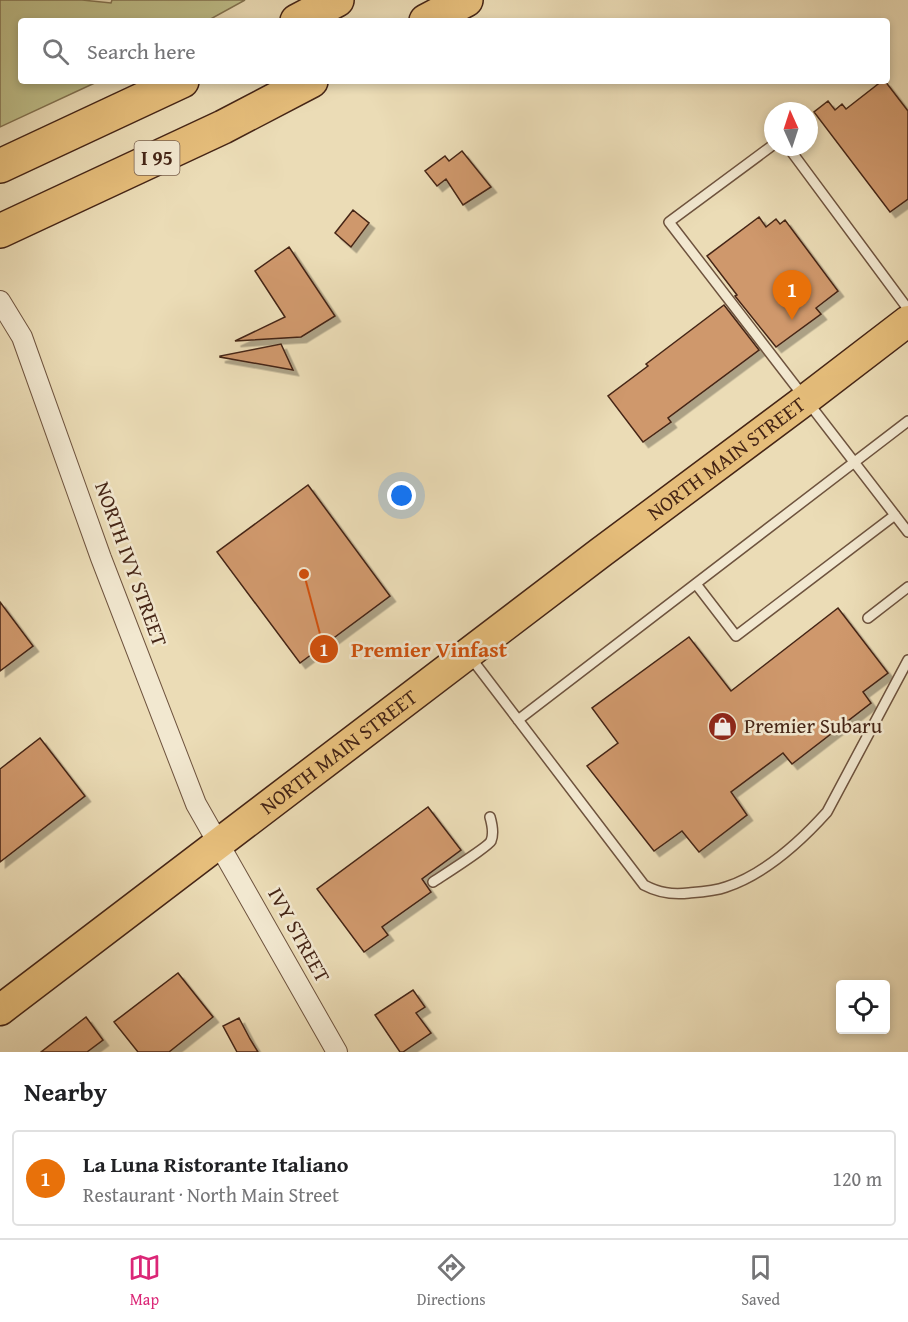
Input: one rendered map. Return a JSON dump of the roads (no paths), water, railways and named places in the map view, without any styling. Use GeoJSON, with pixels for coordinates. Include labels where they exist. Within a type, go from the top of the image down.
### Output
{"type":"FeatureCollection","features":[{"type":"Feature","properties":{"kind":"highway"},"geometry":{"type":"LineString","coordinates":[[303,18],[337,0]]}},
{"type":"Feature","properties":{"kind":"highway"},"geometry":{"type":"LineString","coordinates":[[432,18],[466,0]]}},
{"type":"Feature","properties":{"kind":"highway"},"geometry":{"type":"LineString","coordinates":[[0,166],[176,84]]}},
{"type":"Feature","properties":{"kind":"highway","name":"I 95"},"geometry":{"type":"LineString","coordinates":[[0,231],[223,127],[305,84]]}},
{"type":"Feature","properties":{"kind":"main road","name":"NORTH MAIN STREET"},"geometry":{"type":"LineString","coordinates":[[0,1010],[908,321]]}},
{"type":"Feature","properties":{"kind":"street","name":"NORTH IVY STREET"},"geometry":{"type":"LineString","coordinates":[[0,301],[22,337],[101,558],[196,804],[219,842]]}},
{"type":"Feature","properties":{"kind":"street","name":"IVY STREET"},"geometry":{"type":"LineString","coordinates":[[219,842],[337,1052]]}},
{"type":"Feature","properties":{"kind":"lane"},"geometry":{"type":"LineString","coordinates":[[764,152],[669,222],[908,532]]}},
{"type":"Feature","properties":{"kind":"lane"},"geometry":{"type":"LineString","coordinates":[[795,156],[908,309]]}},
{"type":"Feature","properties":{"kind":"lane"},"geometry":{"type":"LineString","coordinates":[[518,720],[908,420]]}},
{"type":"Feature","properties":{"kind":"lane"},"geometry":{"type":"LineString","coordinates":[[696,584],[736,636],[895,515]]}},
{"type":"Feature","properties":{"kind":"lane"},"geometry":{"type":"LineString","coordinates":[[868,618],[908,587]]}},
{"type":"Feature","properties":{"kind":"lane"},"geometry":{"type":"LineString","coordinates":[[467,654],[644,885],[665,893],[700,892],[723,888],[756,872],[776,859],[819,821],[827,812],[908,660]]}},
{"type":"Feature","properties":{"kind":"lane"},"geometry":{"type":"LineString","coordinates":[[433,882],[459,863],[487,847],[492,839],[490,817]]}},
{"type":"Feature","properties":{"kind":"place","name":"La Luna Ristorante Italiano"},"geometry":{"type":"Point","coordinates":[792,320]}},
{"type":"Feature","properties":{"kind":"place","name":"Premier Vinfast"},"geometry":{"type":"Point","coordinates":[304,574]}},
{"type":"Feature","properties":{"kind":"place","name":"Premier Subaru"},"geometry":{"type":"Point","coordinates":[723,726]}}]}
